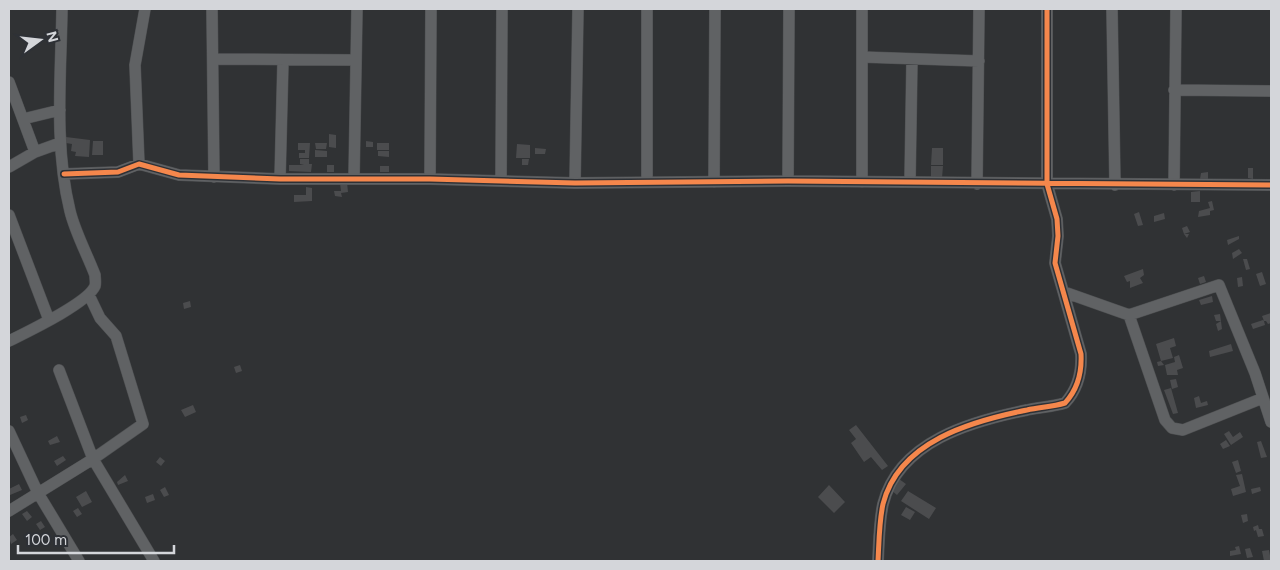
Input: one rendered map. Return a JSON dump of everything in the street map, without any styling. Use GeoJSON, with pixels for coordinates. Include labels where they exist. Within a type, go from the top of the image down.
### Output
{"type":"FeatureCollection","features":[{"type":"Feature","properties":{"kind":"street"},"geometry":{"type":"LineString","coordinates":[[9,341],[49,320],[89,295],[96,285],[95,275],[70,213],[60,143],[62,9]]}},
{"type":"Feature","properties":{"kind":"street"},"geometry":{"type":"LineString","coordinates":[[139,164],[135,65],[145,9]]}},
{"type":"Feature","properties":{"kind":"street"},"geometry":{"type":"LineString","coordinates":[[212,9],[214,177]]}},
{"type":"Feature","properties":{"kind":"street"},"geometry":{"type":"LineString","coordinates":[[354,178],[357,9]]}},
{"type":"Feature","properties":{"kind":"street"},"geometry":{"type":"LineString","coordinates":[[430,179],[431,9]]}},
{"type":"Feature","properties":{"kind":"street"},"geometry":{"type":"LineString","coordinates":[[501,181],[502,9]]}},
{"type":"Feature","properties":{"kind":"street"},"geometry":{"type":"LineString","coordinates":[[575,183],[578,9]]}},
{"type":"Feature","properties":{"kind":"street"},"geometry":{"type":"LineString","coordinates":[[647,9],[647,182]]}},
{"type":"Feature","properties":{"kind":"street"},"geometry":{"type":"LineString","coordinates":[[714,182],[715,9]]}},
{"type":"Feature","properties":{"kind":"street"},"geometry":{"type":"LineString","coordinates":[[788,181],[789,9]]}},
{"type":"Feature","properties":{"kind":"street"},"geometry":{"type":"LineString","coordinates":[[862,9],[862,182]]}},
{"type":"Feature","properties":{"kind":"street"},"geometry":{"type":"LineString","coordinates":[[977,184],[979,9]]}},
{"type":"Feature","properties":{"kind":"street"},"geometry":{"type":"LineString","coordinates":[[878,561],[883,504],[890,486],[917,451],[956,429],[1028,409],[1056,406],[1065,403],[1071,396],[1080,376],[1081,354],[1055,263],[1057,228],[1047,184],[1047,9]]}},
{"type":"Feature","properties":{"kind":"street"},"geometry":{"type":"LineString","coordinates":[[1112,9],[1115,185]]}},
{"type":"Feature","properties":{"kind":"street"},"geometry":{"type":"LineString","coordinates":[[1174,185],[1176,9]]}},
{"type":"Feature","properties":{"kind":"street"},"geometry":{"type":"LineString","coordinates":[[862,57],[979,61]]}},
{"type":"Feature","properties":{"kind":"street"},"geometry":{"type":"LineString","coordinates":[[213,58],[283,61],[356,60]]}},
{"type":"Feature","properties":{"kind":"street"},"geometry":{"type":"LineString","coordinates":[[910,181],[912,58]]}},
{"type":"Feature","properties":{"kind":"street"},"geometry":{"type":"LineString","coordinates":[[280,179],[283,61]]}},
{"type":"Feature","properties":{"kind":"street"},"geometry":{"type":"LineString","coordinates":[[9,82],[35,152]]}},
{"type":"Feature","properties":{"kind":"street"},"geometry":{"type":"LineString","coordinates":[[1174,90],[1271,91]]}},
{"type":"Feature","properties":{"kind":"street"},"geometry":{"type":"LineString","coordinates":[[23,119],[60,110]]}},
{"type":"Feature","properties":{"kind":"street"},"geometry":{"type":"LineString","coordinates":[[9,167],[35,152],[60,143]]}},
{"type":"Feature","properties":{"kind":"street"},"geometry":{"type":"LineString","coordinates":[[64,174],[118,172],[139,164],[179,175],[280,179],[430,179],[575,183],[910,181],[977,184],[1271,185]]}},
{"type":"Feature","properties":{"kind":"street"},"geometry":{"type":"LineString","coordinates":[[9,216],[49,320]]}},
{"type":"Feature","properties":{"kind":"street"},"geometry":{"type":"LineString","coordinates":[[1064,292],[1129,314],[1219,285],[1271,422]]}},
{"type":"Feature","properties":{"kind":"street"},"geometry":{"type":"LineString","coordinates":[[9,511],[93,459],[143,424],[116,336],[100,318],[89,295]]}},
{"type":"Feature","properties":{"kind":"street"},"geometry":{"type":"LineString","coordinates":[[1129,314],[1165,420],[1172,428],[1183,430],[1263,398]]}},
{"type":"Feature","properties":{"kind":"street"},"geometry":{"type":"LineString","coordinates":[[59,370],[93,459],[154,561]]}},
{"type":"Feature","properties":{"kind":"street"},"geometry":{"type":"LineString","coordinates":[[9,431],[38,493],[79,561]]}},
{"type":"Feature","properties":{"kind":"building"},"geometry":{"type":"Polygon","coordinates":[[[329,134],[336,135],[336,148],[329,147],[329,134]]]}},
{"type":"Feature","properties":{"kind":"building"},"geometry":{"type":"Polygon","coordinates":[[[66,137],[90,140],[89,157],[75,156],[76,152],[71,151],[72,144],[66,143],[66,137]]]}},
{"type":"Feature","properties":{"kind":"building"},"geometry":{"type":"Polygon","coordinates":[[[93,141],[103,141],[103,155],[92,155],[93,141]]]}},
{"type":"Feature","properties":{"kind":"building"},"geometry":{"type":"Polygon","coordinates":[[[366,141],[373,142],[373,147],[366,147],[366,141]]]}},
{"type":"Feature","properties":{"kind":"building"},"geometry":{"type":"Polygon","coordinates":[[[298,143],[310,143],[309,158],[299,158],[299,153],[305,153],[305,150],[298,150],[298,143]]]}},
{"type":"Feature","properties":{"kind":"building"},"geometry":{"type":"Polygon","coordinates":[[[315,143],[327,143],[326,149],[316,149],[315,143]]]}},
{"type":"Feature","properties":{"kind":"building"},"geometry":{"type":"Polygon","coordinates":[[[377,143],[389,143],[389,150],[377,150],[377,143]]]}},
{"type":"Feature","properties":{"kind":"building"},"geometry":{"type":"Polygon","coordinates":[[[517,144],[530,145],[530,158],[516,158],[517,144]]]}},
{"type":"Feature","properties":{"kind":"building"},"geometry":{"type":"Polygon","coordinates":[[[535,148],[546,149],[545,154],[535,154],[535,148]]]}},
{"type":"Feature","properties":{"kind":"building"},"geometry":{"type":"Polygon","coordinates":[[[932,148],[943,148],[943,165],[931,165],[932,148]]]}},
{"type":"Feature","properties":{"kind":"building"},"geometry":{"type":"Polygon","coordinates":[[[315,150],[327,151],[327,157],[315,157],[315,150]]]}},
{"type":"Feature","properties":{"kind":"building"},"geometry":{"type":"Polygon","coordinates":[[[378,151],[389,151],[389,157],[378,156],[378,151]]]}},
{"type":"Feature","properties":{"kind":"building"},"geometry":{"type":"Polygon","coordinates":[[[300,159],[309,159],[309,164],[312,164],[311,172],[289,171],[289,165],[304,165],[300,164],[300,159]]]}},
{"type":"Feature","properties":{"kind":"building"},"geometry":{"type":"Polygon","coordinates":[[[522,159],[529,159],[528,165],[522,165],[522,159]]]}},
{"type":"Feature","properties":{"kind":"building"},"geometry":{"type":"Polygon","coordinates":[[[327,165],[334,165],[334,172],[327,172],[327,165]]]}},
{"type":"Feature","properties":{"kind":"building"},"geometry":{"type":"Polygon","coordinates":[[[380,166],[389,166],[389,172],[380,172],[380,166]]]}},
{"type":"Feature","properties":{"kind":"building"},"geometry":{"type":"Polygon","coordinates":[[[931,166],[943,166],[942,178],[931,178],[931,166]]]}},
{"type":"Feature","properties":{"kind":"building"},"geometry":{"type":"Polygon","coordinates":[[[1248,168],[1253,168],[1253,179],[1248,178],[1248,168]]]}},
{"type":"Feature","properties":{"kind":"building"},"geometry":{"type":"Polygon","coordinates":[[[1208,172],[1208,179],[1200,179],[1201,173],[1208,172]]]}},
{"type":"Feature","properties":{"kind":"building"},"geometry":{"type":"Polygon","coordinates":[[[347,182],[348,192],[341,193],[342,197],[335,196],[334,191],[341,191],[340,183],[347,182]]]}},
{"type":"Feature","properties":{"kind":"building"},"geometry":{"type":"Polygon","coordinates":[[[306,187],[312,188],[312,201],[294,202],[294,195],[306,195],[306,187]]]}},
{"type":"Feature","properties":{"kind":"building"},"geometry":{"type":"Polygon","coordinates":[[[1200,191],[1200,202],[1191,202],[1191,192],[1200,191]]]}},
{"type":"Feature","properties":{"kind":"building"},"geometry":{"type":"Polygon","coordinates":[[[1212,201],[1214,210],[1210,211],[1210,215],[1198,217],[1199,211],[1210,208],[1208,202],[1212,201]]]}},
{"type":"Feature","properties":{"kind":"building"},"geometry":{"type":"Polygon","coordinates":[[[1139,212],[1143,225],[1138,226],[1134,214],[1139,212]]]}},
{"type":"Feature","properties":{"kind":"building"},"geometry":{"type":"Polygon","coordinates":[[[1164,213],[1165,219],[1154,222],[1154,216],[1164,213]]]}},
{"type":"Feature","properties":{"kind":"building"},"geometry":{"type":"Polygon","coordinates":[[[1187,226],[1190,232],[1184,234],[1182,228],[1187,226]]]}},
{"type":"Feature","properties":{"kind":"building"},"geometry":{"type":"Polygon","coordinates":[[[1239,236],[1239,239],[1228,245],[1227,240],[1239,236]]]}},
{"type":"Feature","properties":{"kind":"building"},"geometry":{"type":"Polygon","coordinates":[[[1239,249],[1242,253],[1233,259],[1232,253],[1239,249]]]}},
{"type":"Feature","properties":{"kind":"building"},"geometry":{"type":"Polygon","coordinates":[[[1243,259],[1247,259],[1250,269],[1246,270],[1243,259]]]}},
{"type":"Feature","properties":{"kind":"building"},"geometry":{"type":"Polygon","coordinates":[[[1143,269],[1144,275],[1140,278],[1143,283],[1130,288],[1130,281],[1127,282],[1124,276],[1143,269]]]}},
{"type":"Feature","properties":{"kind":"building"},"geometry":{"type":"Polygon","coordinates":[[[1262,272],[1266,284],[1260,286],[1256,274],[1262,272]]]}},
{"type":"Feature","properties":{"kind":"building"},"geometry":{"type":"Polygon","coordinates":[[[1204,276],[1206,282],[1200,284],[1198,278],[1204,276]]]}},
{"type":"Feature","properties":{"kind":"building"},"geometry":{"type":"Polygon","coordinates":[[[1242,277],[1243,286],[1238,287],[1237,278],[1242,277]]]}},
{"type":"Feature","properties":{"kind":"building"},"geometry":{"type":"Polygon","coordinates":[[[1212,296],[1213,302],[1201,305],[1199,300],[1212,296]]]}},
{"type":"Feature","properties":{"kind":"building"},"geometry":{"type":"Polygon","coordinates":[[[190,301],[191,307],[184,309],[183,303],[190,301]]]}},
{"type":"Feature","properties":{"kind":"building"},"geometry":{"type":"Polygon","coordinates":[[[1271,313],[1271,323],[1268,324],[1262,316],[1271,313]]]}},
{"type":"Feature","properties":{"kind":"building"},"geometry":{"type":"Polygon","coordinates":[[[1220,314],[1221,321],[1216,321],[1214,315],[1220,314]]]}},
{"type":"Feature","properties":{"kind":"building"},"geometry":{"type":"Polygon","coordinates":[[[1221,321],[1222,329],[1218,331],[1216,324],[1221,321]]]}},
{"type":"Feature","properties":{"kind":"building"},"geometry":{"type":"Polygon","coordinates":[[[1264,321],[1265,325],[1253,329],[1251,324],[1264,321]]]}},
{"type":"Feature","properties":{"kind":"building"},"geometry":{"type":"Polygon","coordinates":[[[1174,338],[1176,346],[1170,348],[1173,358],[1161,361],[1156,344],[1174,338]]]}},
{"type":"Feature","properties":{"kind":"building"},"geometry":{"type":"Polygon","coordinates":[[[1231,344],[1233,351],[1210,357],[1209,351],[1231,344]]]}},
{"type":"Feature","properties":{"kind":"building"},"geometry":{"type":"Polygon","coordinates":[[[1179,355],[1183,368],[1177,370],[1178,375],[1167,375],[1165,365],[1175,362],[1174,357],[1179,355]]]}},
{"type":"Feature","properties":{"kind":"building"},"geometry":{"type":"Polygon","coordinates":[[[1161,361],[1164,365],[1158,366],[1157,362],[1161,361]]]}},
{"type":"Feature","properties":{"kind":"building"},"geometry":{"type":"Polygon","coordinates":[[[240,365],[242,371],[236,373],[234,367],[240,365]]]}},
{"type":"Feature","properties":{"kind":"building"},"geometry":{"type":"Polygon","coordinates":[[[1176,379],[1178,387],[1172,389],[1170,380],[1176,379]]]}},
{"type":"Feature","properties":{"kind":"building"},"geometry":{"type":"Polygon","coordinates":[[[1171,388],[1178,413],[1173,414],[1164,390],[1171,388]]]}},
{"type":"Feature","properties":{"kind":"building"},"geometry":{"type":"Polygon","coordinates":[[[1199,396],[1201,403],[1207,401],[1208,405],[1196,408],[1194,398],[1199,396]]]}},
{"type":"Feature","properties":{"kind":"building"},"geometry":{"type":"Polygon","coordinates":[[[193,405],[196,412],[185,417],[181,410],[193,405]]]}},
{"type":"Feature","properties":{"kind":"building"},"geometry":{"type":"Polygon","coordinates":[[[26,415],[28,420],[22,423],[20,417],[26,415]]]}},
{"type":"Feature","properties":{"kind":"building"},"geometry":{"type":"Polygon","coordinates":[[[856,425],[888,466],[882,470],[871,457],[864,462],[851,443],[856,439],[849,430],[856,425]]]}},
{"type":"Feature","properties":{"kind":"building"},"geometry":{"type":"Polygon","coordinates":[[[1229,431],[1233,437],[1240,432],[1243,437],[1231,445],[1224,434],[1229,431]]]}},
{"type":"Feature","properties":{"kind":"building"},"geometry":{"type":"Polygon","coordinates":[[[57,436],[60,442],[50,445],[48,441],[57,436]]]}},
{"type":"Feature","properties":{"kind":"building"},"geometry":{"type":"Polygon","coordinates":[[[1226,440],[1230,446],[1223,449],[1220,444],[1226,440]]]}},
{"type":"Feature","properties":{"kind":"building"},"geometry":{"type":"Polygon","coordinates":[[[1261,441],[1267,457],[1261,458],[1257,442],[1261,441]]]}},
{"type":"Feature","properties":{"kind":"building"},"geometry":{"type":"Polygon","coordinates":[[[63,456],[66,460],[57,466],[54,461],[63,456]]]}},
{"type":"Feature","properties":{"kind":"building"},"geometry":{"type":"Polygon","coordinates":[[[160,457],[165,461],[161,466],[156,462],[160,457]]]}},
{"type":"Feature","properties":{"kind":"building"},"geometry":{"type":"Polygon","coordinates":[[[1238,460],[1241,471],[1236,473],[1232,462],[1238,460]]]}},
{"type":"Feature","properties":{"kind":"building"},"geometry":{"type":"Polygon","coordinates":[[[1242,474],[1246,492],[1233,496],[1231,489],[1240,486],[1236,475],[1242,474]]]}},
{"type":"Feature","properties":{"kind":"building"},"geometry":{"type":"Polygon","coordinates":[[[125,475],[128,481],[118,485],[117,482],[125,475]]]}},
{"type":"Feature","properties":{"kind":"building"},"geometry":{"type":"Polygon","coordinates":[[[899,479],[906,484],[897,495],[891,490],[899,479]]]}},
{"type":"Feature","properties":{"kind":"building"},"geometry":{"type":"Polygon","coordinates":[[[19,484],[22,490],[10,495],[9,489],[19,484]]]}},
{"type":"Feature","properties":{"kind":"building"},"geometry":{"type":"Polygon","coordinates":[[[829,485],[845,502],[834,513],[818,497],[829,485]]]}},
{"type":"Feature","properties":{"kind":"building"},"geometry":{"type":"Polygon","coordinates":[[[165,487],[169,495],[164,497],[160,490],[165,487]]]}},
{"type":"Feature","properties":{"kind":"building"},"geometry":{"type":"Polygon","coordinates":[[[1260,487],[1261,491],[1252,494],[1251,489],[1260,487]]]}},
{"type":"Feature","properties":{"kind":"building"},"geometry":{"type":"Polygon","coordinates":[[[86,491],[92,502],[82,507],[76,497],[86,491]]]}},
{"type":"Feature","properties":{"kind":"building"},"geometry":{"type":"Polygon","coordinates":[[[908,491],[936,508],[929,519],[901,501],[908,491]]]}},
{"type":"Feature","properties":{"kind":"building"},"geometry":{"type":"Polygon","coordinates":[[[153,494],[155,500],[147,503],[145,497],[153,494]]]}},
{"type":"Feature","properties":{"kind":"building"},"geometry":{"type":"Polygon","coordinates":[[[906,507],[915,512],[910,520],[901,515],[906,507]]]}},
{"type":"Feature","properties":{"kind":"building"},"geometry":{"type":"Polygon","coordinates":[[[78,508],[82,514],[77,517],[73,511],[78,508]]]}},
{"type":"Feature","properties":{"kind":"building"},"geometry":{"type":"Polygon","coordinates":[[[27,511],[32,517],[27,521],[22,514],[27,511]]]}},
{"type":"Feature","properties":{"kind":"building"},"geometry":{"type":"Polygon","coordinates":[[[1247,514],[1248,521],[1243,523],[1241,515],[1247,514]]]}},
{"type":"Feature","properties":{"kind":"building"},"geometry":{"type":"Polygon","coordinates":[[[41,521],[45,527],[40,530],[36,524],[41,521]]]}},
{"type":"Feature","properties":{"kind":"building"},"geometry":{"type":"Polygon","coordinates":[[[1258,525],[1259,529],[1262,529],[1264,536],[1258,537],[1256,530],[1254,531],[1253,527],[1258,525]]]}},
{"type":"Feature","properties":{"kind":"building"},"geometry":{"type":"Polygon","coordinates":[[[13,534],[17,540],[11,544],[9,537],[13,534]]]}},
{"type":"Feature","properties":{"kind":"building"},"geometry":{"type":"Polygon","coordinates":[[[1239,546],[1241,554],[1230,556],[1230,551],[1236,550],[1235,547],[1239,546]]]}},
{"type":"Feature","properties":{"kind":"building"},"geometry":{"type":"Polygon","coordinates":[[[1250,548],[1253,557],[1247,558],[1245,549],[1250,548]]]}},
{"type":"Feature","properties":{"kind":"building"},"geometry":{"type":"Polygon","coordinates":[[[1269,550],[1271,561],[1264,561],[1262,551],[1269,550]]]}},
{"type":"Feature","properties":{"kind":"cycle path"},"geometry":{"type":"LineString","coordinates":[[878,561],[883,504],[892,482],[905,464],[921,449],[961,428],[984,420],[1065,403],[1073,392],[1078,380],[1081,368],[1081,354],[1055,263],[1058,236],[1057,219],[1047,184],[1047,9]]}},
{"type":"Feature","properties":{"kind":"cycle path"},"geometry":{"type":"LineString","coordinates":[[64,174],[118,172],[139,164],[179,175],[280,179],[430,179],[575,183],[788,181],[1271,185]]}}]}
